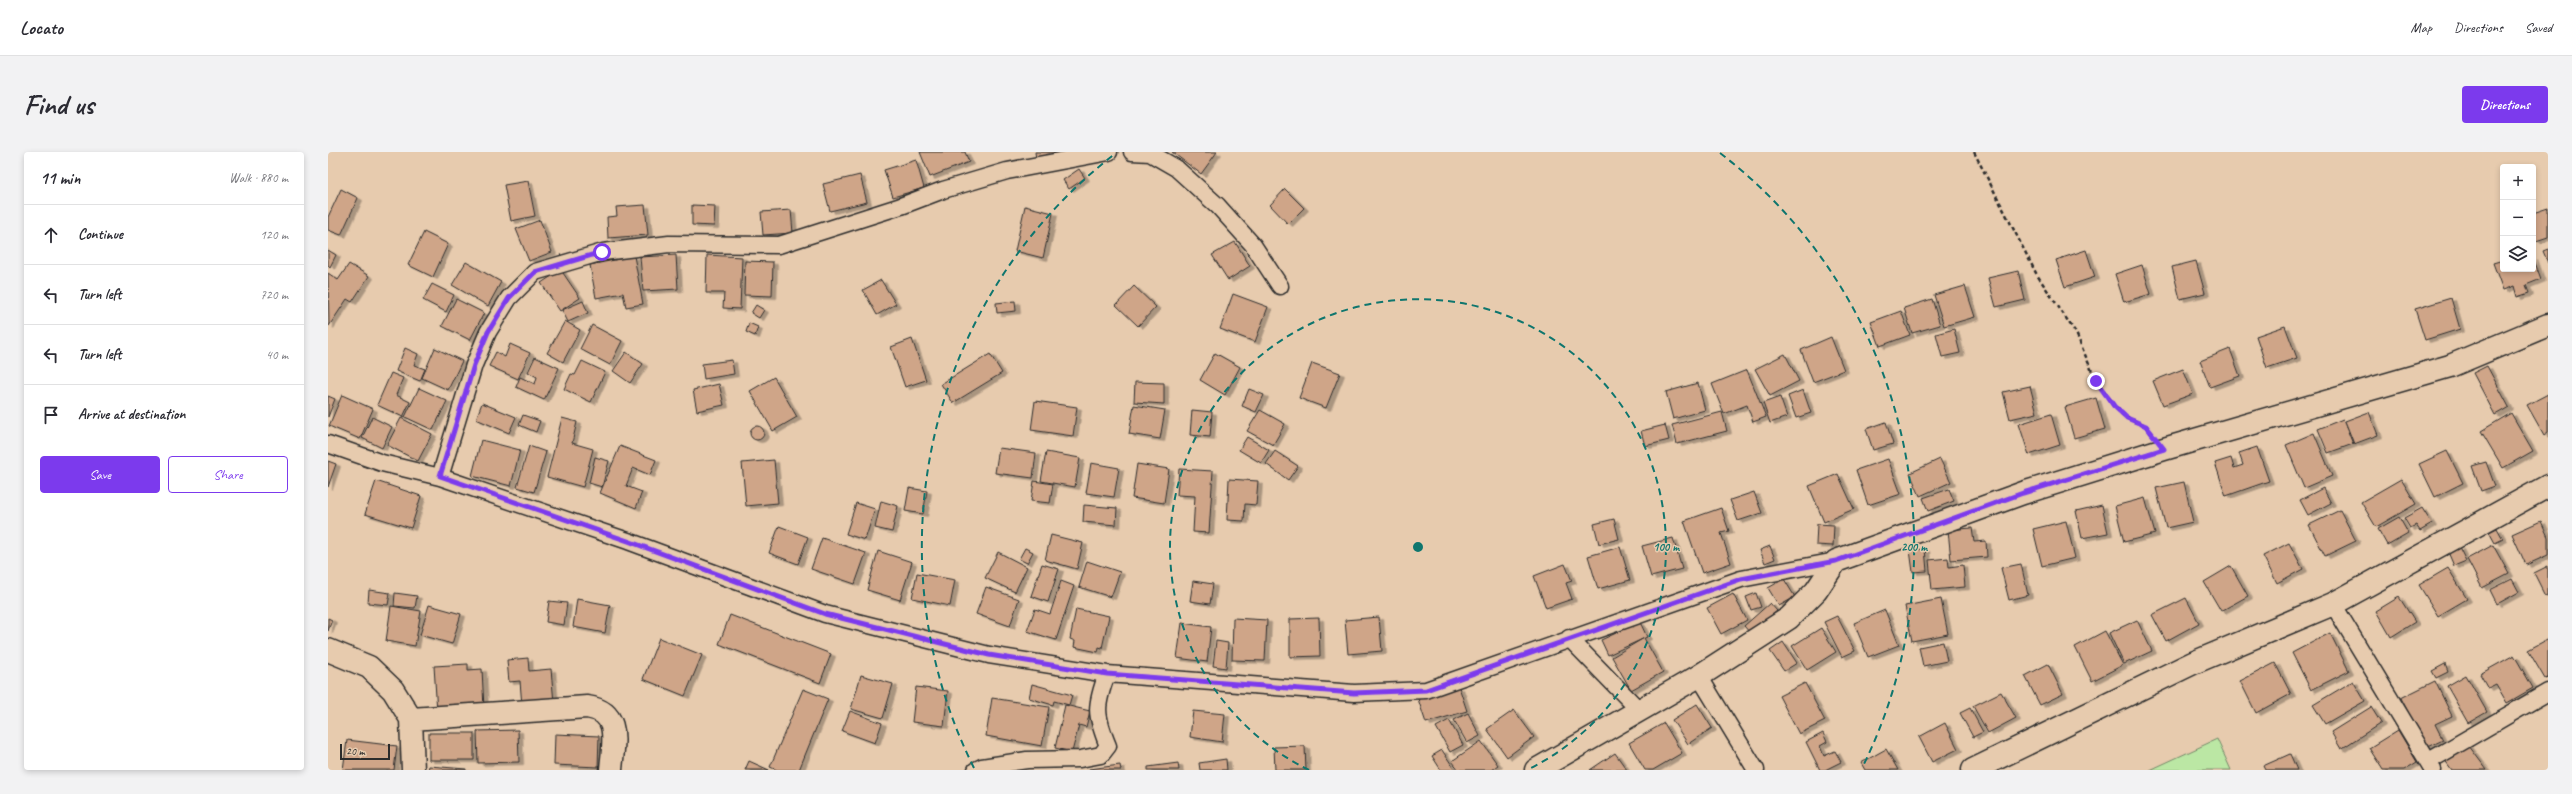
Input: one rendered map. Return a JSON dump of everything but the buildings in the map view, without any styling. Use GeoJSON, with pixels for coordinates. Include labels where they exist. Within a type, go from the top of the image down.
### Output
{"type":"FeatureCollection","features":[{"type":"Feature","properties":{"kind":"street"},"geometry":{"type":"LineString","coordinates":[[440,476],[474,365],[488,332],[509,298],[535,272],[602,252],[669,244],[779,244],[901,206],[943,190],[1007,171],[1109,152]]}},
{"type":"Feature","properties":{"kind":"street"},"geometry":{"type":"LineString","coordinates":[[1132,152],[1150,153],[1176,168],[1218,206],[1243,234],[1280,286]]}},
{"type":"Feature","properties":{"kind":"street"},"geometry":{"type":"LineString","coordinates":[[328,444],[382,462],[440,476],[628,541],[825,614],[989,655],[1107,674],[1354,693],[1426,690],[1569,638],[1741,579],[1836,561],[2023,493],[2164,449],[2450,366],[2548,325]]}},
{"type":"Feature","properties":{"kind":"street"},"geometry":{"type":"LineString","coordinates":[[1973,770],[2193,663],[2333,604],[2548,486]]}},
{"type":"Feature","properties":{"kind":"street"},"geometry":{"type":"LineString","coordinates":[[1536,770],[1699,676],[1789,618],[1816,591],[1836,561]]}},
{"type":"Feature","properties":{"kind":"street"},"geometry":{"type":"LineString","coordinates":[[2333,604],[2431,766],[2548,692]]}},
{"type":"Feature","properties":{"kind":"street"},"geometry":{"type":"LineString","coordinates":[[1569,638],[1640,711]]}},
{"type":"Feature","properties":{"kind":"street"},"geometry":{"type":"LineString","coordinates":[[328,650],[369,667],[393,690],[411,719],[413,770]]}},
{"type":"Feature","properties":{"kind":"street"},"geometry":{"type":"LineString","coordinates":[[976,770],[982,767],[1027,760],[1080,759],[1101,755],[1108,746],[1098,722],[1098,698],[1107,674]]}},
{"type":"Feature","properties":{"kind":"street"},"geometry":{"type":"LineString","coordinates":[[1699,676],[1756,770]]}},
{"type":"Feature","properties":{"kind":"street"},"geometry":{"type":"LineString","coordinates":[[411,719],[587,706],[598,708],[606,714],[613,727],[611,770]]}},
{"type":"Feature","properties":{"kind":"path"},"geometry":{"type":"LineString","coordinates":[[1974,152],[2037,275],[2076,333],[2096,381],[2114,406],[2127,418],[2146,426],[2164,449]]}},
{"type":"Feature","properties":{"kind":"green space"},"geometry":{"type":"Polygon","coordinates":[[[2217,739],[2231,770],[2150,770],[2217,739]]]}},
{"type":"Feature","properties":{"kind":"route"},"geometry":{"type":"LineString","coordinates":[[602,252],[535,272],[509,298],[488,332],[474,365],[467,394],[440,476],[628,541],[825,614],[989,655],[1107,674],[1354,693],[1426,690],[1569,638],[1741,579],[1836,561],[2023,493],[2164,449],[2146,426],[2127,418],[2114,406],[2096,381]]}}]}
